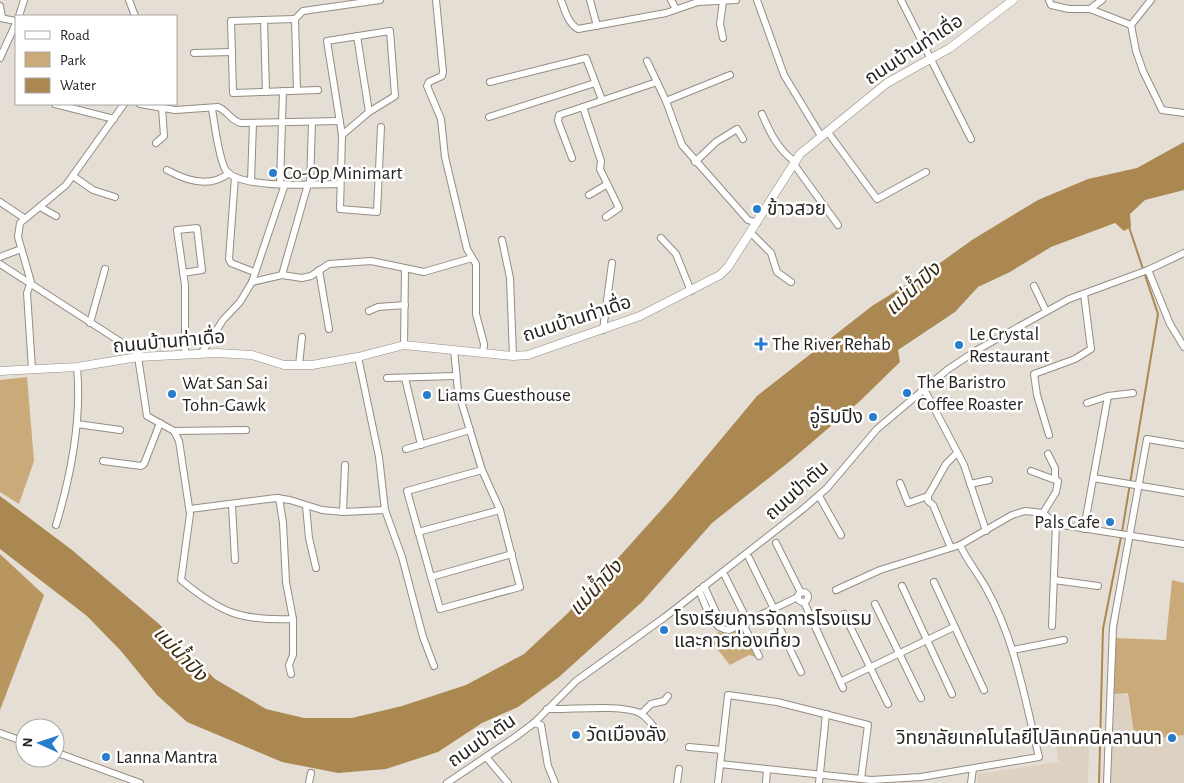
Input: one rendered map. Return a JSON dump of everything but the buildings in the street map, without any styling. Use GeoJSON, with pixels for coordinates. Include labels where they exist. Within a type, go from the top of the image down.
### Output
{"type":"FeatureCollection","features":[{"type":"Feature","properties":{"kind":"street"},"geometry":{"type":"LineString","coordinates":[[19,15],[24,0]]}},
{"type":"Feature","properties":{"kind":"street"},"geometry":{"type":"LineString","coordinates":[[129,0],[135,15]]}},
{"type":"Feature","properties":{"kind":"street"},"geometry":{"type":"LineString","coordinates":[[318,90],[234,93],[231,21],[295,19],[304,11],[360,1],[380,0]]}},
{"type":"Feature","properties":{"kind":"street"},"geometry":{"type":"LineString","coordinates":[[436,0],[442,76],[429,82],[427,86],[441,119],[447,166],[467,248],[477,273],[476,314],[484,344],[483,353]]}},
{"type":"Feature","properties":{"kind":"street"},"geometry":{"type":"LineString","coordinates":[[561,0],[573,26],[578,29],[713,0],[736,0]]}},
{"type":"Feature","properties":{"kind":"street"},"geometry":{"type":"LineString","coordinates":[[590,0],[597,26]]}},
{"type":"Feature","properties":{"kind":"street"},"geometry":{"type":"LineString","coordinates":[[671,0],[676,9]]}},
{"type":"Feature","properties":{"kind":"street"},"geometry":{"type":"LineString","coordinates":[[757,0],[784,75],[824,134],[877,199],[926,172]]}},
{"type":"Feature","properties":{"kind":"street"},"geometry":{"type":"LineString","coordinates":[[901,0],[971,140]]}},
{"type":"Feature","properties":{"kind":"street","name":"ถนนบ้านท่าเดื่อ"},"geometry":{"type":"LineString","coordinates":[[0,371],[77,367],[141,357],[234,353],[284,364],[299,365],[358,357],[404,345],[513,356],[544,350],[604,330],[640,316],[709,283],[728,267],[794,162],[824,134],[887,82],[956,44],[1013,0]]}},
{"type":"Feature","properties":{"kind":"street"},"geometry":{"type":"LineString","coordinates":[[1049,0],[1052,5],[1059,8],[1090,9],[1131,24]]}},
{"type":"Feature","properties":{"kind":"street"},"geometry":{"type":"LineString","coordinates":[[1090,9],[1102,0]]}},
{"type":"Feature","properties":{"kind":"street"},"geometry":{"type":"LineString","coordinates":[[1131,24],[1151,0]]}},
{"type":"Feature","properties":{"kind":"street"},"geometry":{"type":"LineString","coordinates":[[723,1],[720,24],[723,38]]}},
{"type":"Feature","properties":{"kind":"street"},"geometry":{"type":"LineString","coordinates":[[0,6],[1,18],[15,22]]}},
{"type":"Feature","properties":{"kind":"street"},"geometry":{"type":"LineString","coordinates":[[295,19],[297,90]]}},
{"type":"Feature","properties":{"kind":"street"},"geometry":{"type":"LineString","coordinates":[[264,20],[266,92]]}},
{"type":"Feature","properties":{"kind":"street"},"geometry":{"type":"LineString","coordinates":[[0,58],[15,24]]}},
{"type":"Feature","properties":{"kind":"street"},"geometry":{"type":"LineString","coordinates":[[1131,24],[1136,51],[1143,71],[1162,110],[1184,113]]}},
{"type":"Feature","properties":{"kind":"street"},"geometry":{"type":"LineString","coordinates":[[342,135],[370,112],[396,96],[390,31],[328,41],[342,135],[340,209],[377,212],[381,127]]}},
{"type":"Feature","properties":{"kind":"street"},"geometry":{"type":"LineString","coordinates":[[357,36],[370,112]]}},
{"type":"Feature","properties":{"kind":"street"},"geometry":{"type":"LineString","coordinates":[[194,53],[232,52]]}},
{"type":"Feature","properties":{"kind":"street"},"geometry":{"type":"LineString","coordinates":[[490,82],[586,58],[602,100]]}},
{"type":"Feature","properties":{"kind":"street"},"geometry":{"type":"LineString","coordinates":[[647,61],[666,101],[682,145],[748,220],[757,223]]}},
{"type":"Feature","properties":{"kind":"street"},"geometry":{"type":"LineString","coordinates":[[666,101],[730,75]]}},
{"type":"Feature","properties":{"kind":"street"},"geometry":{"type":"LineString","coordinates":[[572,158],[558,121],[559,115],[657,82]]}},
{"type":"Feature","properties":{"kind":"street"},"geometry":{"type":"LineString","coordinates":[[489,117],[595,83]]}},
{"type":"Feature","properties":{"kind":"street"},"geometry":{"type":"LineString","coordinates":[[201,354],[223,320],[240,302],[252,282],[283,184],[283,91]]}},
{"type":"Feature","properties":{"kind":"street"},"geometry":{"type":"LineString","coordinates":[[59,105],[114,119]]}},
{"type":"Feature","properties":{"kind":"street"},"geometry":{"type":"LineString","coordinates":[[32,369],[27,293],[30,282],[18,232],[24,218],[58,195],[123,105]]}},
{"type":"Feature","properties":{"kind":"street"},"geometry":{"type":"LineString","coordinates":[[146,105],[175,110],[212,109],[218,107],[224,110],[235,122],[340,122]]}},
{"type":"Feature","properties":{"kind":"street"},"geometry":{"type":"LineString","coordinates":[[583,107],[606,185],[619,208],[606,217]]}},
{"type":"Feature","properties":{"kind":"street"},"geometry":{"type":"LineString","coordinates":[[156,143],[164,136],[162,108]]}},
{"type":"Feature","properties":{"kind":"street"},"geometry":{"type":"LineString","coordinates":[[212,109],[225,168],[232,175],[251,181],[283,184],[340,184]]}},
{"type":"Feature","properties":{"kind":"street"},"geometry":{"type":"LineString","coordinates":[[762,114],[782,152],[794,162],[838,225]]}},
{"type":"Feature","properties":{"kind":"street"},"geometry":{"type":"LineString","coordinates":[[282,275],[309,184],[312,122]]}},
{"type":"Feature","properties":{"kind":"street"},"geometry":{"type":"LineString","coordinates":[[251,181],[253,123]]}},
{"type":"Feature","properties":{"kind":"street"},"geometry":{"type":"LineString","coordinates":[[695,162],[716,142],[738,129],[743,139]]}},
{"type":"Feature","properties":{"kind":"street"},"geometry":{"type":"LineString","coordinates":[[167,170],[191,181],[216,180],[232,175]]}},
{"type":"Feature","properties":{"kind":"street"},"geometry":{"type":"LineString","coordinates":[[232,175],[229,259],[231,263],[254,272]]}},
{"type":"Feature","properties":{"kind":"street"},"geometry":{"type":"LineString","coordinates":[[73,176],[93,190],[115,197]]}},
{"type":"Feature","properties":{"kind":"street"},"geometry":{"type":"LineString","coordinates":[[589,195],[606,185]]}},
{"type":"Feature","properties":{"kind":"street"},"geometry":{"type":"LineString","coordinates":[[0,202],[24,218]]}},
{"type":"Feature","properties":{"kind":"street"},"geometry":{"type":"LineString","coordinates":[[40,207],[56,216]]}},
{"type":"Feature","properties":{"kind":"street"},"geometry":{"type":"LineString","coordinates":[[183,273],[202,270],[197,228],[177,230],[183,273],[185,356]]}},
{"type":"Feature","properties":{"kind":"street"},"geometry":{"type":"LineString","coordinates":[[750,232],[771,253],[777,272],[791,282]]}},
{"type":"Feature","properties":{"kind":"street"},"geometry":{"type":"LineString","coordinates":[[660,238],[676,254],[691,291]]}},
{"type":"Feature","properties":{"kind":"street"},"geometry":{"type":"LineString","coordinates":[[502,240],[510,278],[513,356]]}},
{"type":"Feature","properties":{"kind":"street"},"geometry":{"type":"LineString","coordinates":[[0,257],[21,249]]}},
{"type":"Feature","properties":{"kind":"street","name":"ถนนป่าตัน"},"geometry":{"type":"LineString","coordinates":[[447,783],[487,758],[534,723],[576,681],[701,588],[819,496],[878,429],[924,389],[977,350],[1046,311],[1084,294],[1140,274],[1184,253]]}},
{"type":"Feature","properties":{"kind":"street"},"geometry":{"type":"LineString","coordinates":[[252,282],[282,275],[302,278],[338,262],[371,261],[424,272],[472,258]]}},
{"type":"Feature","properties":{"kind":"street"},"geometry":{"type":"LineString","coordinates":[[604,330],[612,263]]}},
{"type":"Feature","properties":{"kind":"street"},"geometry":{"type":"LineString","coordinates":[[0,264],[141,357],[147,416],[174,432],[179,441],[190,509],[187,547],[181,580],[218,608],[244,617],[293,619]]}},
{"type":"Feature","properties":{"kind":"street"},"geometry":{"type":"LineString","coordinates":[[401,268],[405,305],[404,345]]}},
{"type":"Feature","properties":{"kind":"street"},"geometry":{"type":"LineString","coordinates":[[90,323],[104,269]]}},
{"type":"Feature","properties":{"kind":"street"},"geometry":{"type":"LineString","coordinates":[[319,270],[329,329]]}},
{"type":"Feature","properties":{"kind":"street"},"geometry":{"type":"LineString","coordinates":[[1148,270],[1170,324],[1184,347]]}},
{"type":"Feature","properties":{"kind":"street"},"geometry":{"type":"LineString","coordinates":[[1034,286],[1046,311]]}},
{"type":"Feature","properties":{"kind":"street"},"geometry":{"type":"LineString","coordinates":[[1049,435],[1037,395],[1034,374],[1075,359],[1091,349],[1084,294]]}},
{"type":"Feature","properties":{"kind":"street"},"geometry":{"type":"LineString","coordinates":[[368,311],[378,307],[405,305]]}},
{"type":"Feature","properties":{"kind":"street"},"geometry":{"type":"LineString","coordinates":[[299,365],[302,337]]}},
{"type":"Feature","properties":{"kind":"street"},"geometry":{"type":"LineString","coordinates":[[454,350],[455,376],[470,430],[482,470],[500,510],[520,587],[440,609],[407,491],[482,470]]}},
{"type":"Feature","properties":{"kind":"street"},"geometry":{"type":"LineString","coordinates":[[358,357],[379,457],[385,510],[402,557],[419,625],[434,666]]}},
{"type":"Feature","properties":{"kind":"street"},"geometry":{"type":"LineString","coordinates":[[56,525],[64,498],[77,424],[77,367]]}},
{"type":"Feature","properties":{"kind":"street"},"geometry":{"type":"LineString","coordinates":[[387,378],[455,376]]}},
{"type":"Feature","properties":{"kind":"street"},"geometry":{"type":"LineString","coordinates":[[405,378],[421,445]]}},
{"type":"Feature","properties":{"kind":"street"},"geometry":{"type":"LineString","coordinates":[[924,389],[964,465],[986,531]]}},
{"type":"Feature","properties":{"kind":"street"},"geometry":{"type":"LineString","coordinates":[[1087,403],[1108,396],[1133,392]]}},
{"type":"Feature","properties":{"kind":"street"},"geometry":{"type":"LineString","coordinates":[[1084,529],[1108,396]]}},
{"type":"Feature","properties":{"kind":"street"},"geometry":{"type":"LineString","coordinates":[[103,461],[141,466],[144,464],[160,423]]}},
{"type":"Feature","properties":{"kind":"street"},"geometry":{"type":"LineString","coordinates":[[77,424],[120,430]]}},
{"type":"Feature","properties":{"kind":"street"},"geometry":{"type":"LineString","coordinates":[[174,432],[246,430]]}},
{"type":"Feature","properties":{"kind":"street"},"geometry":{"type":"LineString","coordinates":[[406,449],[470,430]]}},
{"type":"Feature","properties":{"kind":"street"},"geometry":{"type":"LineString","coordinates":[[1107,783],[1113,627],[1146,439],[1184,446]]}},
{"type":"Feature","properties":{"kind":"street"},"geometry":{"type":"LineString","coordinates":[[952,548],[933,505],[928,501],[928,496],[946,464],[957,454]]}},
{"type":"Feature","properties":{"kind":"street"},"geometry":{"type":"LineString","coordinates":[[1042,513],[1058,486],[1055,478],[1055,468],[1048,454]]}},
{"type":"Feature","properties":{"kind":"street"},"geometry":{"type":"LineString","coordinates":[[343,512],[345,465]]}},
{"type":"Feature","properties":{"kind":"street"},"geometry":{"type":"LineString","coordinates":[[1031,471],[1055,478]]}},
{"type":"Feature","properties":{"kind":"street"},"geometry":{"type":"LineString","coordinates":[[1093,478],[1184,493]]}},
{"type":"Feature","properties":{"kind":"street"},"geometry":{"type":"LineString","coordinates":[[970,484],[989,480]]}},
{"type":"Feature","properties":{"kind":"street"},"geometry":{"type":"LineString","coordinates":[[900,483],[908,503],[928,496]]}},
{"type":"Feature","properties":{"kind":"street"},"geometry":{"type":"LineString","coordinates":[[819,496],[841,535]]}},
{"type":"Feature","properties":{"kind":"street"},"geometry":{"type":"LineString","coordinates":[[190,509],[232,505],[258,499],[279,498],[306,506],[343,512],[385,510]]}},
{"type":"Feature","properties":{"kind":"street"},"geometry":{"type":"LineString","coordinates":[[279,498],[283,523],[286,582],[293,619],[293,655],[289,664],[291,674]]}},
{"type":"Feature","properties":{"kind":"street"},"geometry":{"type":"LineString","coordinates":[[232,505],[235,560]]}},
{"type":"Feature","properties":{"kind":"street"},"geometry":{"type":"LineString","coordinates":[[306,506],[308,538],[316,568]]}},
{"type":"Feature","properties":{"kind":"street"},"geometry":{"type":"LineString","coordinates":[[418,532],[500,510]]}},
{"type":"Feature","properties":{"kind":"street"},"geometry":{"type":"LineString","coordinates":[[836,590],[880,570],[960,545],[1012,515],[1025,511],[1042,513],[1056,524],[1184,544]]}},
{"type":"Feature","properties":{"kind":"street"},"geometry":{"type":"LineString","coordinates":[[1052,626],[1056,524]]}},
{"type":"Feature","properties":{"kind":"street"},"geometry":{"type":"LineString","coordinates":[[776,543],[800,595]]}},
{"type":"Feature","properties":{"kind":"street"},"geometry":{"type":"LineString","coordinates":[[720,764],[862,779],[870,782],[921,780],[1039,757],[1013,650],[986,587],[967,560],[960,545]]}},
{"type":"Feature","properties":{"kind":"street"},"geometry":{"type":"LineString","coordinates":[[431,577],[512,554]]}},
{"type":"Feature","properties":{"kind":"street"},"geometry":{"type":"LineString","coordinates":[[750,558],[801,672]]}},
{"type":"Feature","properties":{"kind":"street"},"geometry":{"type":"LineString","coordinates":[[725,576],[759,656]]}},
{"type":"Feature","properties":{"kind":"street"},"geometry":{"type":"LineString","coordinates":[[1054,580],[1098,586]]}},
{"type":"Feature","properties":{"kind":"street"},"geometry":{"type":"LineString","coordinates":[[934,582],[984,690]]}},
{"type":"Feature","properties":{"kind":"street"},"geometry":{"type":"LineString","coordinates":[[902,586],[952,694]]}},
{"type":"Feature","properties":{"kind":"street"},"geometry":{"type":"LineString","coordinates":[[701,588],[715,624],[724,630],[729,630],[745,623],[800,595],[807,595],[804,602],[842,685],[870,668],[954,627]]}},
{"type":"Feature","properties":{"kind":"street"},"geometry":{"type":"LineString","coordinates":[[875,604],[921,698]]}},
{"type":"Feature","properties":{"kind":"street"},"geometry":{"type":"LineString","coordinates":[[844,614],[888,704]]}},
{"type":"Feature","properties":{"kind":"street"},"geometry":{"type":"LineString","coordinates":[[1013,650],[1064,640]]}},
{"type":"Feature","properties":{"kind":"street"},"geometry":{"type":"LineString","coordinates":[[718,783],[728,695],[777,702],[868,725],[862,779]]}},
{"type":"Feature","properties":{"kind":"street"},"geometry":{"type":"LineString","coordinates":[[641,714],[651,704],[664,701],[668,696]]}},
{"type":"Feature","properties":{"kind":"street"},"geometry":{"type":"LineString","coordinates":[[547,709],[587,710],[612,707],[641,714],[664,739]]}},
{"type":"Feature","properties":{"kind":"street"},"geometry":{"type":"LineString","coordinates":[[820,783],[826,714]]}},
{"type":"Feature","properties":{"kind":"street"},"geometry":{"type":"LineString","coordinates":[[534,723],[541,725],[548,766],[555,783]]}},
{"type":"Feature","properties":{"kind":"street"},"geometry":{"type":"LineString","coordinates":[[0,734],[15,739]]}},
{"type":"Feature","properties":{"kind":"street"},"geometry":{"type":"LineString","coordinates":[[690,747],[722,750]]}},
{"type":"Feature","properties":{"kind":"street"},"geometry":{"type":"LineString","coordinates":[[65,756],[140,783]]}},
{"type":"Feature","properties":{"kind":"street"},"geometry":{"type":"LineString","coordinates":[[487,758],[508,783]]}},
{"type":"Feature","properties":{"kind":"street"},"geometry":{"type":"LineString","coordinates":[[677,783],[679,769]]}},
{"type":"Feature","properties":{"kind":"street"},"geometry":{"type":"LineString","coordinates":[[971,783],[973,769]]}},
{"type":"Feature","properties":{"kind":"street"},"geometry":{"type":"LineString","coordinates":[[766,783],[767,770]]}},
{"type":"Feature","properties":{"kind":"street"},"geometry":{"type":"LineString","coordinates":[[309,783],[310,773]]}},
{"type":"Feature","properties":{"kind":"shaded area"},"geometry":{"type":"Polygon","coordinates":[[[0,554],[44,595],[0,710],[0,554]]]}},
{"type":"Feature","properties":{"kind":"shaded area","name":"วิทยาลัยเทคโนโลยีโปลิเทคนิคลานนา"},"geometry":{"type":"Polygon","coordinates":[[[1127,693],[1135,741],[1184,735],[1184,783],[1110,783],[1114,694],[1127,693]]]}},
{"type":"Feature","properties":{"kind":"shaded area"},"geometry":{"type":"Polygon","coordinates":[[[1089,741],[1088,783],[977,783],[978,774],[1059,762],[1056,745],[1089,741]]]}},
{"type":"Feature","properties":{"kind":"green space"},"geometry":{"type":"Polygon","coordinates":[[[27,377],[34,461],[19,504],[0,492],[0,380],[27,377]]]}},
{"type":"Feature","properties":{"kind":"green space"},"geometry":{"type":"Polygon","coordinates":[[[1172,580],[1184,583],[1184,735],[1135,741],[1128,693],[1114,694],[1116,638],[1166,640],[1172,580]]]}},
{"type":"Feature","properties":{"kind":"green space"},"geometry":{"type":"Polygon","coordinates":[[[742,628],[756,657],[749,655],[730,665],[710,640],[718,632],[727,634],[742,628]]]}},
{"type":"Feature","properties":{"kind":"water","name":"แม่น้ำปิง"},"geometry":{"type":"Polygon","coordinates":[[[1184,142],[1184,190],[1145,200],[1130,214],[1131,227],[1124,231],[1115,223],[1051,247],[1010,272],[978,287],[955,312],[898,350],[900,362],[860,401],[789,462],[712,523],[642,602],[559,677],[518,707],[482,723],[438,752],[386,769],[338,773],[282,762],[187,722],[157,695],[121,651],[87,616],[0,549],[0,496],[72,550],[159,624],[215,679],[266,709],[304,718],[352,718],[402,706],[466,685],[524,654],[568,613],[672,498],[757,396],[872,306],[933,268],[972,240],[1038,200],[1088,179],[1137,168],[1184,142]]]}},
{"type":"Feature","properties":{"kind":"waterway"},"geometry":{"type":"LineString","coordinates":[[1122,532],[1158,314],[1129,227]]}},
{"type":"Feature","properties":{"kind":"waterway"},"geometry":{"type":"LineString","coordinates":[[1099,783],[1103,629],[1121,537]]}},
{"type":"Feature","properties":{"kind":"place","name":"Co-Op Minimart"},"geometry":{"type":"Point","coordinates":[273,173]}},
{"type":"Feature","properties":{"kind":"place","name":"ข้าวสวย"},"geometry":{"type":"Point","coordinates":[757,209]}},
{"type":"Feature","properties":{"kind":"place","name":"The River Rehab"},"geometry":{"type":"Point","coordinates":[761,344]}},
{"type":"Feature","properties":{"kind":"place","name":"Le Crystal Restaurant"},"geometry":{"type":"Point","coordinates":[959,345]}},
{"type":"Feature","properties":{"kind":"place","name":"The Baristro Coffee Roaster"},"geometry":{"type":"Point","coordinates":[907,393]}},
{"type":"Feature","properties":{"kind":"place","name":"Wat San Sai Tohn-Gawk"},"geometry":{"type":"Point","coordinates":[172,394]}},
{"type":"Feature","properties":{"kind":"place","name":"Liams Guesthouse"},"geometry":{"type":"Point","coordinates":[427,395]}},
{"type":"Feature","properties":{"kind":"place","name":"อู่ริมปิง"},"geometry":{"type":"Point","coordinates":[873,417]}},
{"type":"Feature","properties":{"kind":"place","name":"Pals Cafe"},"geometry":{"type":"Point","coordinates":[1110,522]}},
{"type":"Feature","properties":{"kind":"place","name":"โรงเรียนการจัดการโรงแรม และการท่องเที่ยว"},"geometry":{"type":"Point","coordinates":[664,630]}},
{"type":"Feature","properties":{"kind":"place","name":"วัดเมืองลัง"},"geometry":{"type":"Point","coordinates":[576,735]}},
{"type":"Feature","properties":{"kind":"place","name":"วิทยาลัยเทคโนโลยีโปลิเทคนิคลานนา"},"geometry":{"type":"Point","coordinates":[1172,738]}},
{"type":"Feature","properties":{"kind":"place","name":"Lanna Mantra"},"geometry":{"type":"Point","coordinates":[106,757]}}]}
